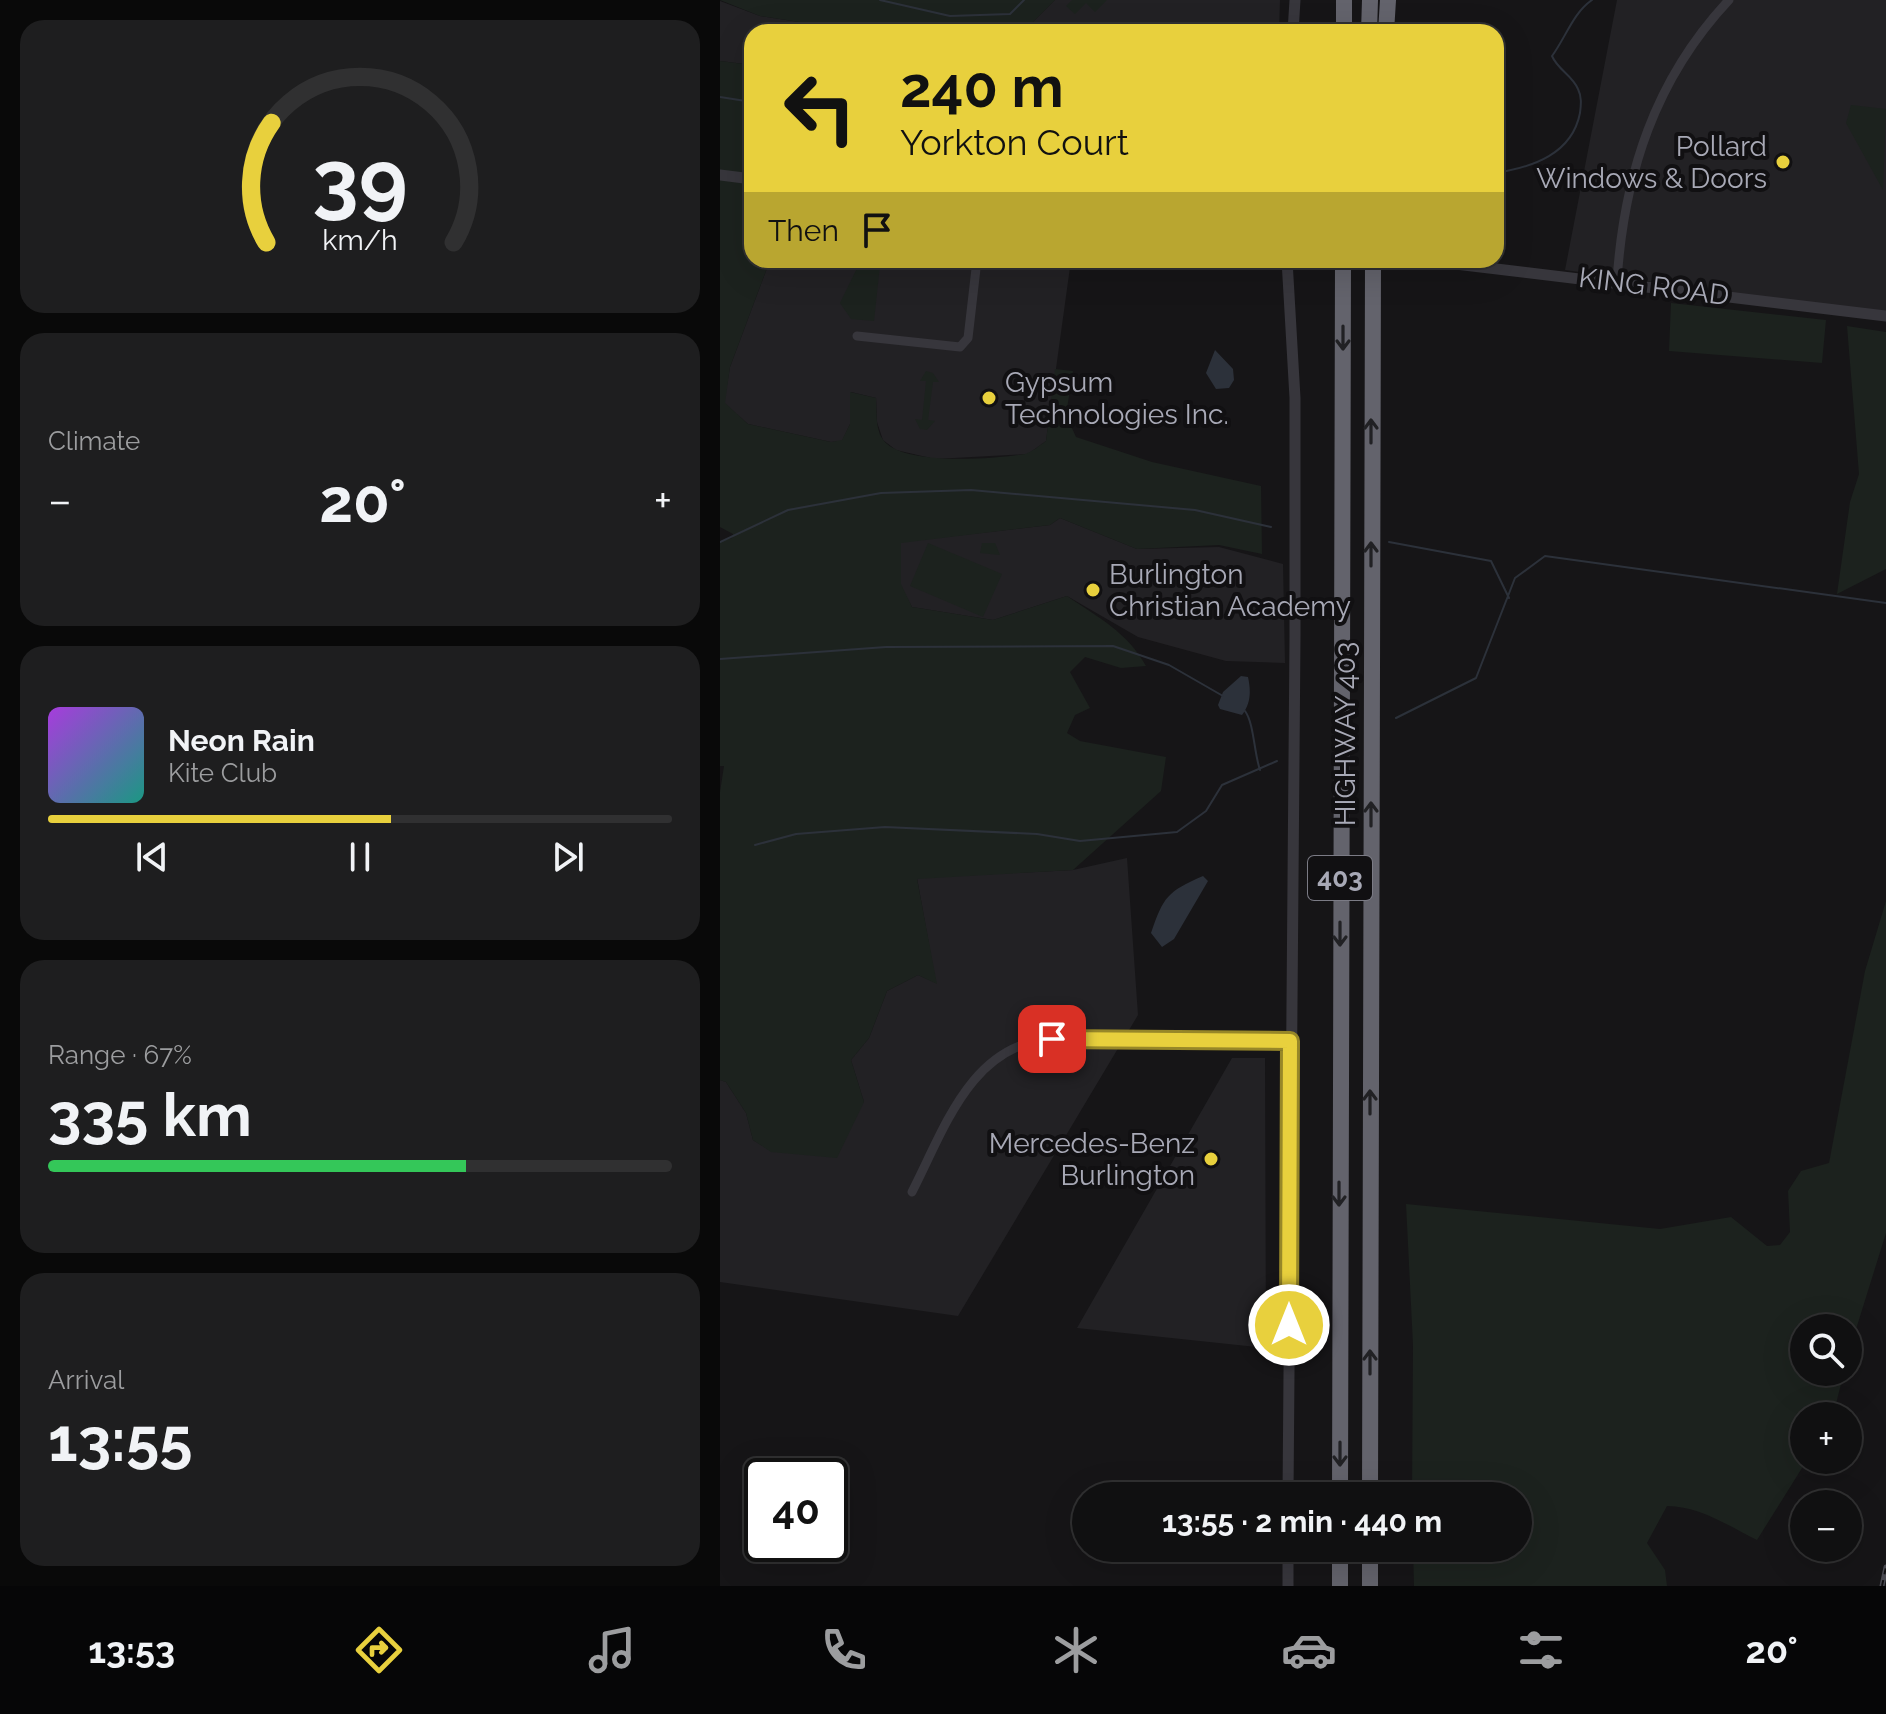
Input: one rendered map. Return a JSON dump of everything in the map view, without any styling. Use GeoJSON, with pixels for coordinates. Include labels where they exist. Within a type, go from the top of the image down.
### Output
{"type":"FeatureCollection","features":[{"type":"Feature","properties":{"kind":"highway"},"geometry":{"type":"LineString","coordinates":[[1344,0],[1344,24]]}},
{"type":"Feature","properties":{"kind":"highway"},"geometry":{"type":"LineString","coordinates":[[1369,24],[1370,0]]}},
{"type":"Feature","properties":{"kind":"highway"},"geometry":{"type":"LineString","coordinates":[[1386,24],[1388,0]]}},
{"type":"Feature","properties":{"kind":"highway","name":"HIGHWAY 403"},"geometry":{"type":"LineString","coordinates":[[1340,1482],[1343,268]]}},
{"type":"Feature","properties":{"kind":"highway","name":"HIGHWAY 403"},"geometry":{"type":"LineString","coordinates":[[1370,1482],[1372,268]]}},
{"type":"Feature","properties":{"kind":"highway"},"geometry":{"type":"LineString","coordinates":[[1340,1562],[1340,1586]]}},
{"type":"Feature","properties":{"kind":"highway"},"geometry":{"type":"LineString","coordinates":[[1370,1562],[1370,1586]]}},
{"type":"Feature","properties":{"kind":"street"},"geometry":{"type":"LineString","coordinates":[[1294,24],[1295,0]]}},
{"type":"Feature","properties":{"kind":"street"},"geometry":{"type":"LineString","coordinates":[[1617,281],[1621,224],[1644,136],[1671,77],[1702,29],[1729,0]]}},
{"type":"Feature","properties":{"kind":"street"},"geometry":{"type":"LineString","coordinates":[[720,175],[744,178]]}},
{"type":"Feature","properties":{"kind":"street"},"geometry":{"type":"LineString","coordinates":[[857,336],[960,347],[968,338],[976,268]]}},
{"type":"Feature","properties":{"kind":"street"},"geometry":{"type":"LineString","coordinates":[[1287,268],[1295,398],[1288,1482]]}},
{"type":"Feature","properties":{"kind":"street","name":"KING ROAD"},"geometry":{"type":"LineString","coordinates":[[1496,268],[1886,316]]}},
{"type":"Feature","properties":{"kind":"street"},"geometry":{"type":"LineString","coordinates":[[912,1192],[965,1091],[981,1070],[1016,1045],[1052,1039],[1290,1041]]}},
{"type":"Feature","properties":{"kind":"street"},"geometry":{"type":"LineString","coordinates":[[1288,1562],[1288,1586]]}},
{"type":"Feature","properties":{"kind":"shaded area"},"geometry":{"type":"Polygon","coordinates":[[[720,0],[1055,0],[1031,24],[812,24],[760,16],[720,0]]]}},
{"type":"Feature","properties":{"kind":"shaded area"},"geometry":{"type":"Polygon","coordinates":[[[1055,0],[1280,0],[1279,24],[1031,24],[1055,0]]]}},
{"type":"Feature","properties":{"kind":"shaded area"},"geometry":{"type":"Polygon","coordinates":[[[1072,0],[1107,0],[1095,12],[1086,3],[1075,14],[1066,6],[1072,0]]]}},
{"type":"Feature","properties":{"kind":"shaded area"},"geometry":{"type":"Polygon","coordinates":[[[1617,0],[1886,0],[1886,314],[1565,270],[1617,0]]]}},
{"type":"Feature","properties":{"kind":"shaded area"},"geometry":{"type":"Polygon","coordinates":[[[720,1],[760,16],[812,24],[744,24],[744,64],[720,61],[720,1]]]}},
{"type":"Feature","properties":{"kind":"shaded area"},"geometry":{"type":"Polygon","coordinates":[[[720,61],[744,64],[744,268],[767,268],[730,367],[725,403],[748,424],[831,442],[842,440],[850,424],[850,392],[876,398],[879,432],[884,441],[895,449],[951,459],[1025,454],[1046,441],[1055,369],[1073,371],[1066,415],[1076,437],[1152,462],[1261,486],[1262,554],[1219,545],[1137,549],[1060,518],[1050,525],[901,543],[901,584],[912,607],[993,620],[1067,596],[1111,626],[1139,654],[1146,666],[1121,668],[1085,657],[1070,672],[1090,708],[1075,715],[1067,733],[1080,741],[1166,757],[1161,791],[1073,870],[917,879],[937,984],[918,975],[887,991],[869,1038],[851,1060],[864,1102],[837,1158],[771,1152],[753,1140],[746,1113],[726,1082],[720,1080],[720,792],[724,766],[720,766],[720,541],[732,538],[733,534],[720,527],[720,61]]]}},
{"type":"Feature","properties":{"kind":"shaded area"},"geometry":{"type":"Polygon","coordinates":[[[1851,105],[1886,109],[1883,190],[1846,123],[1851,105]]]}},
{"type":"Feature","properties":{"kind":"shaded area"},"geometry":{"type":"Polygon","coordinates":[[[767,268],[1070,268],[1046,441],[1028,454],[935,459],[896,450],[883,440],[877,422],[876,398],[851,392],[850,424],[842,441],[831,442],[748,424],[724,403],[730,367],[767,268]]]}},
{"type":"Feature","properties":{"kind":"shaded area"},"geometry":{"type":"Polygon","coordinates":[[[857,268],[880,268],[874,321],[851,319],[840,303],[857,268]]]}},
{"type":"Feature","properties":{"kind":"shaded area"},"geometry":{"type":"Polygon","coordinates":[[[1671,303],[1826,320],[1822,363],[1669,351],[1671,303]]]}},
{"type":"Feature","properties":{"kind":"shaded area"},"geometry":{"type":"Polygon","coordinates":[[[1847,326],[1886,332],[1886,569],[1837,594],[1850,502],[1859,474],[1847,326]]]}},
{"type":"Feature","properties":{"kind":"shaded area"},"geometry":{"type":"Polygon","coordinates":[[[1215,350],[1233,369],[1234,380],[1229,388],[1216,389],[1206,373],[1215,350]]]}},
{"type":"Feature","properties":{"kind":"shaded area"},"geometry":{"type":"Polygon","coordinates":[[[926,371],[933,373],[939,382],[933,382],[928,420],[935,421],[927,430],[920,429],[915,419],[922,420],[926,381],[920,381],[926,371]]]}},
{"type":"Feature","properties":{"kind":"shaded area","name":"Burlington Christian Academy"},"geometry":{"type":"Polygon","coordinates":[[[1060,518],[1137,549],[1219,547],[1283,564],[1285,663],[1226,661],[1138,637],[1067,596],[993,620],[912,607],[900,585],[901,542],[1050,525],[1060,518]]]}},
{"type":"Feature","properties":{"kind":"shaded area"},"geometry":{"type":"Polygon","coordinates":[[[928,543],[1002,574],[983,617],[910,586],[928,543]]]}},
{"type":"Feature","properties":{"kind":"shaded area"},"geometry":{"type":"Polygon","coordinates":[[[982,543],[995,543],[1000,555],[980,553],[982,543]]]}},
{"type":"Feature","properties":{"kind":"shaded area"},"geometry":{"type":"Polygon","coordinates":[[[1241,676],[1248,677],[1250,687],[1249,701],[1242,715],[1220,709],[1218,705],[1223,692],[1241,676]]]}},
{"type":"Feature","properties":{"kind":"shaded area"},"geometry":{"type":"Polygon","coordinates":[[[1127,858],[1138,1015],[958,1316],[720,1282],[720,1080],[726,1082],[746,1113],[753,1140],[771,1151],[789,1152],[864,1102],[851,1060],[869,1038],[887,991],[918,975],[936,983],[917,878],[1073,870],[1127,858]]]}},
{"type":"Feature","properties":{"kind":"shaded area"},"geometry":{"type":"Polygon","coordinates":[[[1203,876],[1208,881],[1174,939],[1162,947],[1151,933],[1164,903],[1174,891],[1203,876]]]}},
{"type":"Feature","properties":{"kind":"shaded area"},"geometry":{"type":"Polygon","coordinates":[[[1886,901],[1886,1233],[1861,1314],[1790,1314],[1790,1386],[1840,1386],[1836,1402],[1790,1402],[1790,1474],[1798,1474],[1757,1540],[1702,1513],[1667,1506],[1647,1543],[1665,1570],[1667,1586],[1414,1586],[1413,1562],[1532,1562],[1532,1482],[1412,1482],[1413,1345],[1406,1204],[1660,1229],[1731,1217],[1767,1246],[1780,1245],[1790,1232],[1788,1191],[1801,1171],[1829,1163],[1865,971],[1886,901]]]}},
{"type":"Feature","properties":{"kind":"shaded area"},"geometry":{"type":"Polygon","coordinates":[[[1232,1058],[1265,1058],[1266,1348],[1077,1328],[1232,1058]]]}},
{"type":"Feature","properties":{"kind":"waterway"},"geometry":{"type":"LineString","coordinates":[[880,0],[950,16],[1010,14],[1024,0]]}},
{"type":"Feature","properties":{"kind":"waterway"},"geometry":{"type":"LineString","coordinates":[[1504,171],[1549,156],[1569,139],[1576,127],[1581,101],[1579,92],[1552,56],[1575,18],[1592,0]]}},
{"type":"Feature","properties":{"kind":"waterway"},"geometry":{"type":"LineString","coordinates":[[720,97],[744,101]]}},
{"type":"Feature","properties":{"kind":"waterway"},"geometry":{"type":"LineString","coordinates":[[720,542],[788,510],[881,493],[971,490],[1195,510],[1271,527]]}},
{"type":"Feature","properties":{"kind":"waterway"},"geometry":{"type":"LineString","coordinates":[[1389,542],[1491,561],[1509,598]]}},
{"type":"Feature","properties":{"kind":"waterway"},"geometry":{"type":"LineString","coordinates":[[1396,718],[1476,678],[1515,578],[1545,556],[1886,603]]}},
{"type":"Feature","properties":{"kind":"waterway"},"geometry":{"type":"LineString","coordinates":[[720,659],[886,647],[1113,646],[1169,665],[1223,696]]}},
{"type":"Feature","properties":{"kind":"waterway"},"geometry":{"type":"LineString","coordinates":[[1245,711],[1260,770]]}},
{"type":"Feature","properties":{"kind":"waterway"},"geometry":{"type":"LineString","coordinates":[[755,845],[796,834],[885,827],[1037,834],[1080,841],[1177,832],[1206,811],[1222,785],[1277,761]]}},
{"type":"Feature","properties":{"kind":"railway"},"geometry":{"type":"LineString","coordinates":[[1882,1586],[1886,1567]]}},
{"type":"Feature","properties":{"kind":"place","name":"Pollard Windows & Doors"},"geometry":{"type":"Point","coordinates":[1783,162]}},
{"type":"Feature","properties":{"kind":"place","name":"Gypsum Technologies Inc."},"geometry":{"type":"Point","coordinates":[989,398]}},
{"type":"Feature","properties":{"kind":"place","name":"Burlington Christian Academy"},"geometry":{"type":"Point","coordinates":[1093,590]}},
{"type":"Feature","properties":{"kind":"place","name":"Mercedes-Benz Burlington"},"geometry":{"type":"Point","coordinates":[1211,1159]}},
{"type":"Feature","properties":{"kind":"route"},"geometry":{"type":"LineString","coordinates":[[1052,1039],[1290,1041],[1289,1325]]}}]}
